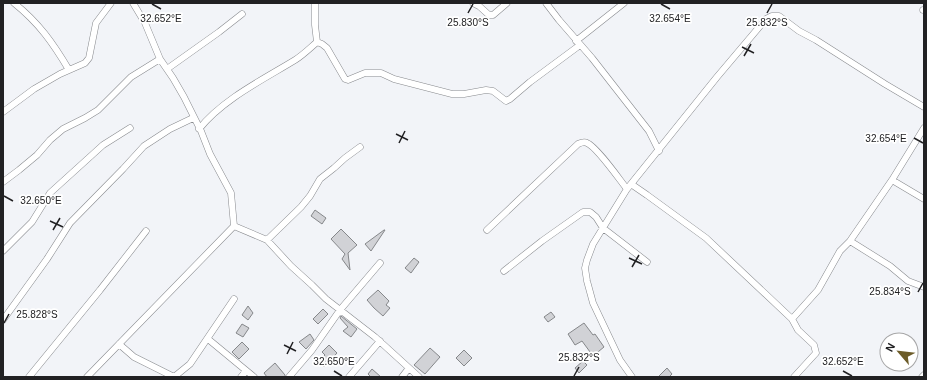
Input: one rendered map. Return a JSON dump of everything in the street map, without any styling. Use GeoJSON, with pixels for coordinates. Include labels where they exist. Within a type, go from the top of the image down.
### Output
{"type":"FeatureCollection","features":[{"type":"Feature","properties":{"kind":"street"},"geometry":{"type":"LineString","coordinates":[[14,3],[32,19],[50,40],[69,70]]}},
{"type":"Feature","properties":{"kind":"street"},"geometry":{"type":"LineString","coordinates":[[3,112],[34,89],[87,61],[96,23],[111,3]]}},
{"type":"Feature","properties":{"kind":"street"},"geometry":{"type":"LineString","coordinates":[[87,377],[234,226],[231,193],[210,154],[200,129],[193,118],[184,97],[160,59],[145,23],[132,3]]}},
{"type":"Feature","properties":{"kind":"street"},"geometry":{"type":"LineString","coordinates":[[315,3],[317,42]]}},
{"type":"Feature","properties":{"kind":"street"},"geometry":{"type":"LineString","coordinates":[[473,3],[489,15],[493,15],[507,3]]}},
{"type":"Feature","properties":{"kind":"street"},"geometry":{"type":"LineString","coordinates":[[546,3],[628,104],[648,131],[659,150]]}},
{"type":"Feature","properties":{"kind":"street"},"geometry":{"type":"LineString","coordinates":[[317,42],[327,48],[345,79],[348,80],[365,73],[381,73],[452,94],[464,94],[486,90],[493,91],[506,101],[578,43],[624,3]]}},
{"type":"Feature","properties":{"kind":"street"},"geometry":{"type":"LineString","coordinates":[[167,69],[215,36],[242,14]]}},
{"type":"Feature","properties":{"kind":"street"},"geometry":{"type":"LineString","coordinates":[[632,377],[620,360],[593,303],[585,268],[587,260],[593,244],[629,187],[766,19],[772,16],[779,16],[798,31],[816,40],[924,107]]}},
{"type":"Feature","properties":{"kind":"street"},"geometry":{"type":"LineString","coordinates":[[200,129],[209,117],[222,107],[272,72],[296,59],[317,42]]}},
{"type":"Feature","properties":{"kind":"street"},"geometry":{"type":"LineString","coordinates":[[3,182],[37,155],[50,140],[63,130],[98,110],[131,77],[160,59]]}},
{"type":"Feature","properties":{"kind":"street"},"geometry":{"type":"LineString","coordinates":[[3,320],[70,224],[144,146],[170,129],[193,118]]}},
{"type":"Feature","properties":{"kind":"street"},"geometry":{"type":"LineString","coordinates":[[3,251],[32,222],[50,193],[103,145],[130,128]]}},
{"type":"Feature","properties":{"kind":"street"},"geometry":{"type":"LineString","coordinates":[[792,319],[818,290],[840,251],[850,241],[892,180],[924,128]]}},
{"type":"Feature","properties":{"kind":"street"},"geometry":{"type":"LineString","coordinates":[[487,230],[578,144],[582,142],[587,143],[629,187],[647,194],[706,238],[792,319],[798,330],[814,345],[816,354],[794,377]]}},
{"type":"Feature","properties":{"kind":"street"},"geometry":{"type":"LineString","coordinates":[[267,240],[301,207],[316,188],[320,179],[360,146]]}},
{"type":"Feature","properties":{"kind":"street"},"geometry":{"type":"LineString","coordinates":[[892,180],[924,199]]}},
{"type":"Feature","properties":{"kind":"street"},"geometry":{"type":"LineString","coordinates":[[504,271],[542,241],[583,212],[590,212],[596,217],[603,228],[647,262]]}},
{"type":"Feature","properties":{"kind":"street"},"geometry":{"type":"LineString","coordinates":[[234,226],[267,240],[290,266],[326,299],[380,341],[419,377]]}},
{"type":"Feature","properties":{"kind":"street"},"geometry":{"type":"LineString","coordinates":[[29,377],[146,231]]}},
{"type":"Feature","properties":{"kind":"street"},"geometry":{"type":"LineString","coordinates":[[850,241],[890,266],[908,281],[924,287]]}},
{"type":"Feature","properties":{"kind":"street"},"geometry":{"type":"LineString","coordinates":[[289,377],[312,350],[340,310],[380,263]]}},
{"type":"Feature","properties":{"kind":"street"},"geometry":{"type":"LineString","coordinates":[[119,344],[134,357],[174,377],[190,364],[234,299]]}},
{"type":"Feature","properties":{"kind":"street"},"geometry":{"type":"LineString","coordinates":[[208,339],[254,377]]}},
{"type":"Feature","properties":{"kind":"street"},"geometry":{"type":"LineString","coordinates":[[349,377],[380,341]]}},
{"type":"Feature","properties":{"kind":"street"},"geometry":{"type":"LineString","coordinates":[[402,377],[409,368]]}},
{"type":"Feature","properties":{"kind":"street"},"geometry":{"type":"LineString","coordinates":[[241,377],[246,371]]}},
{"type":"Feature","properties":{"kind":"building"},"geometry":{"type":"Polygon","coordinates":[[[315,210],[326,218],[322,224],[311,216],[315,210]]]}},
{"type":"Feature","properties":{"kind":"building"},"geometry":{"type":"Polygon","coordinates":[[[341,229],[357,245],[348,253],[350,270],[342,259],[345,254],[331,239],[341,229]]]}},
{"type":"Feature","properties":{"kind":"building"},"geometry":{"type":"Polygon","coordinates":[[[385,230],[371,251],[365,244],[385,230]]]}},
{"type":"Feature","properties":{"kind":"building"},"geometry":{"type":"Polygon","coordinates":[[[414,258],[419,262],[411,273],[405,268],[414,258]]]}},
{"type":"Feature","properties":{"kind":"building"},"geometry":{"type":"Polygon","coordinates":[[[378,290],[389,301],[386,305],[390,308],[383,316],[367,300],[378,290]]]}},
{"type":"Feature","properties":{"kind":"building"},"geometry":{"type":"Polygon","coordinates":[[[248,306],[253,313],[248,320],[242,315],[248,306]]]}},
{"type":"Feature","properties":{"kind":"building"},"geometry":{"type":"Polygon","coordinates":[[[323,309],[328,314],[318,324],[313,319],[323,309]]]}},
{"type":"Feature","properties":{"kind":"building"},"geometry":{"type":"Polygon","coordinates":[[[551,312],[555,317],[548,322],[544,317],[551,312]]]}},
{"type":"Feature","properties":{"kind":"building"},"geometry":{"type":"Polygon","coordinates":[[[341,316],[357,329],[351,337],[343,331],[348,327],[340,318],[341,316]]]}},
{"type":"Feature","properties":{"kind":"building"},"geometry":{"type":"Polygon","coordinates":[[[584,323],[593,335],[595,334],[604,347],[593,356],[582,341],[575,345],[568,334],[584,323]]]}},
{"type":"Feature","properties":{"kind":"building"},"geometry":{"type":"Polygon","coordinates":[[[242,324],[249,328],[243,337],[236,333],[242,324]]]}},
{"type":"Feature","properties":{"kind":"building"},"geometry":{"type":"Polygon","coordinates":[[[310,334],[314,340],[306,349],[299,342],[310,334]]]}},
{"type":"Feature","properties":{"kind":"building"},"geometry":{"type":"Polygon","coordinates":[[[242,342],[249,349],[239,359],[232,352],[242,342]]]}},
{"type":"Feature","properties":{"kind":"building"},"geometry":{"type":"Polygon","coordinates":[[[329,345],[337,353],[324,367],[319,362],[325,355],[322,352],[329,345]]]}},
{"type":"Feature","properties":{"kind":"building"},"geometry":{"type":"Polygon","coordinates":[[[430,348],[440,357],[425,374],[414,365],[430,348]]]}},
{"type":"Feature","properties":{"kind":"building"},"geometry":{"type":"Polygon","coordinates":[[[464,350],[472,358],[464,366],[456,358],[464,350]]]}},
{"type":"Feature","properties":{"kind":"building"},"geometry":{"type":"Polygon","coordinates":[[[583,361],[587,365],[579,373],[575,368],[583,361]]]}},
{"type":"Feature","properties":{"kind":"building"},"geometry":{"type":"Polygon","coordinates":[[[275,363],[285,377],[267,377],[264,373],[275,363]]]}},
{"type":"Feature","properties":{"kind":"building"},"geometry":{"type":"Polygon","coordinates":[[[667,368],[672,374],[669,377],[658,377],[667,368]]]}},
{"type":"Feature","properties":{"kind":"building"},"geometry":{"type":"Polygon","coordinates":[[[372,369],[381,377],[371,377],[368,374],[372,369]]]}}]}
